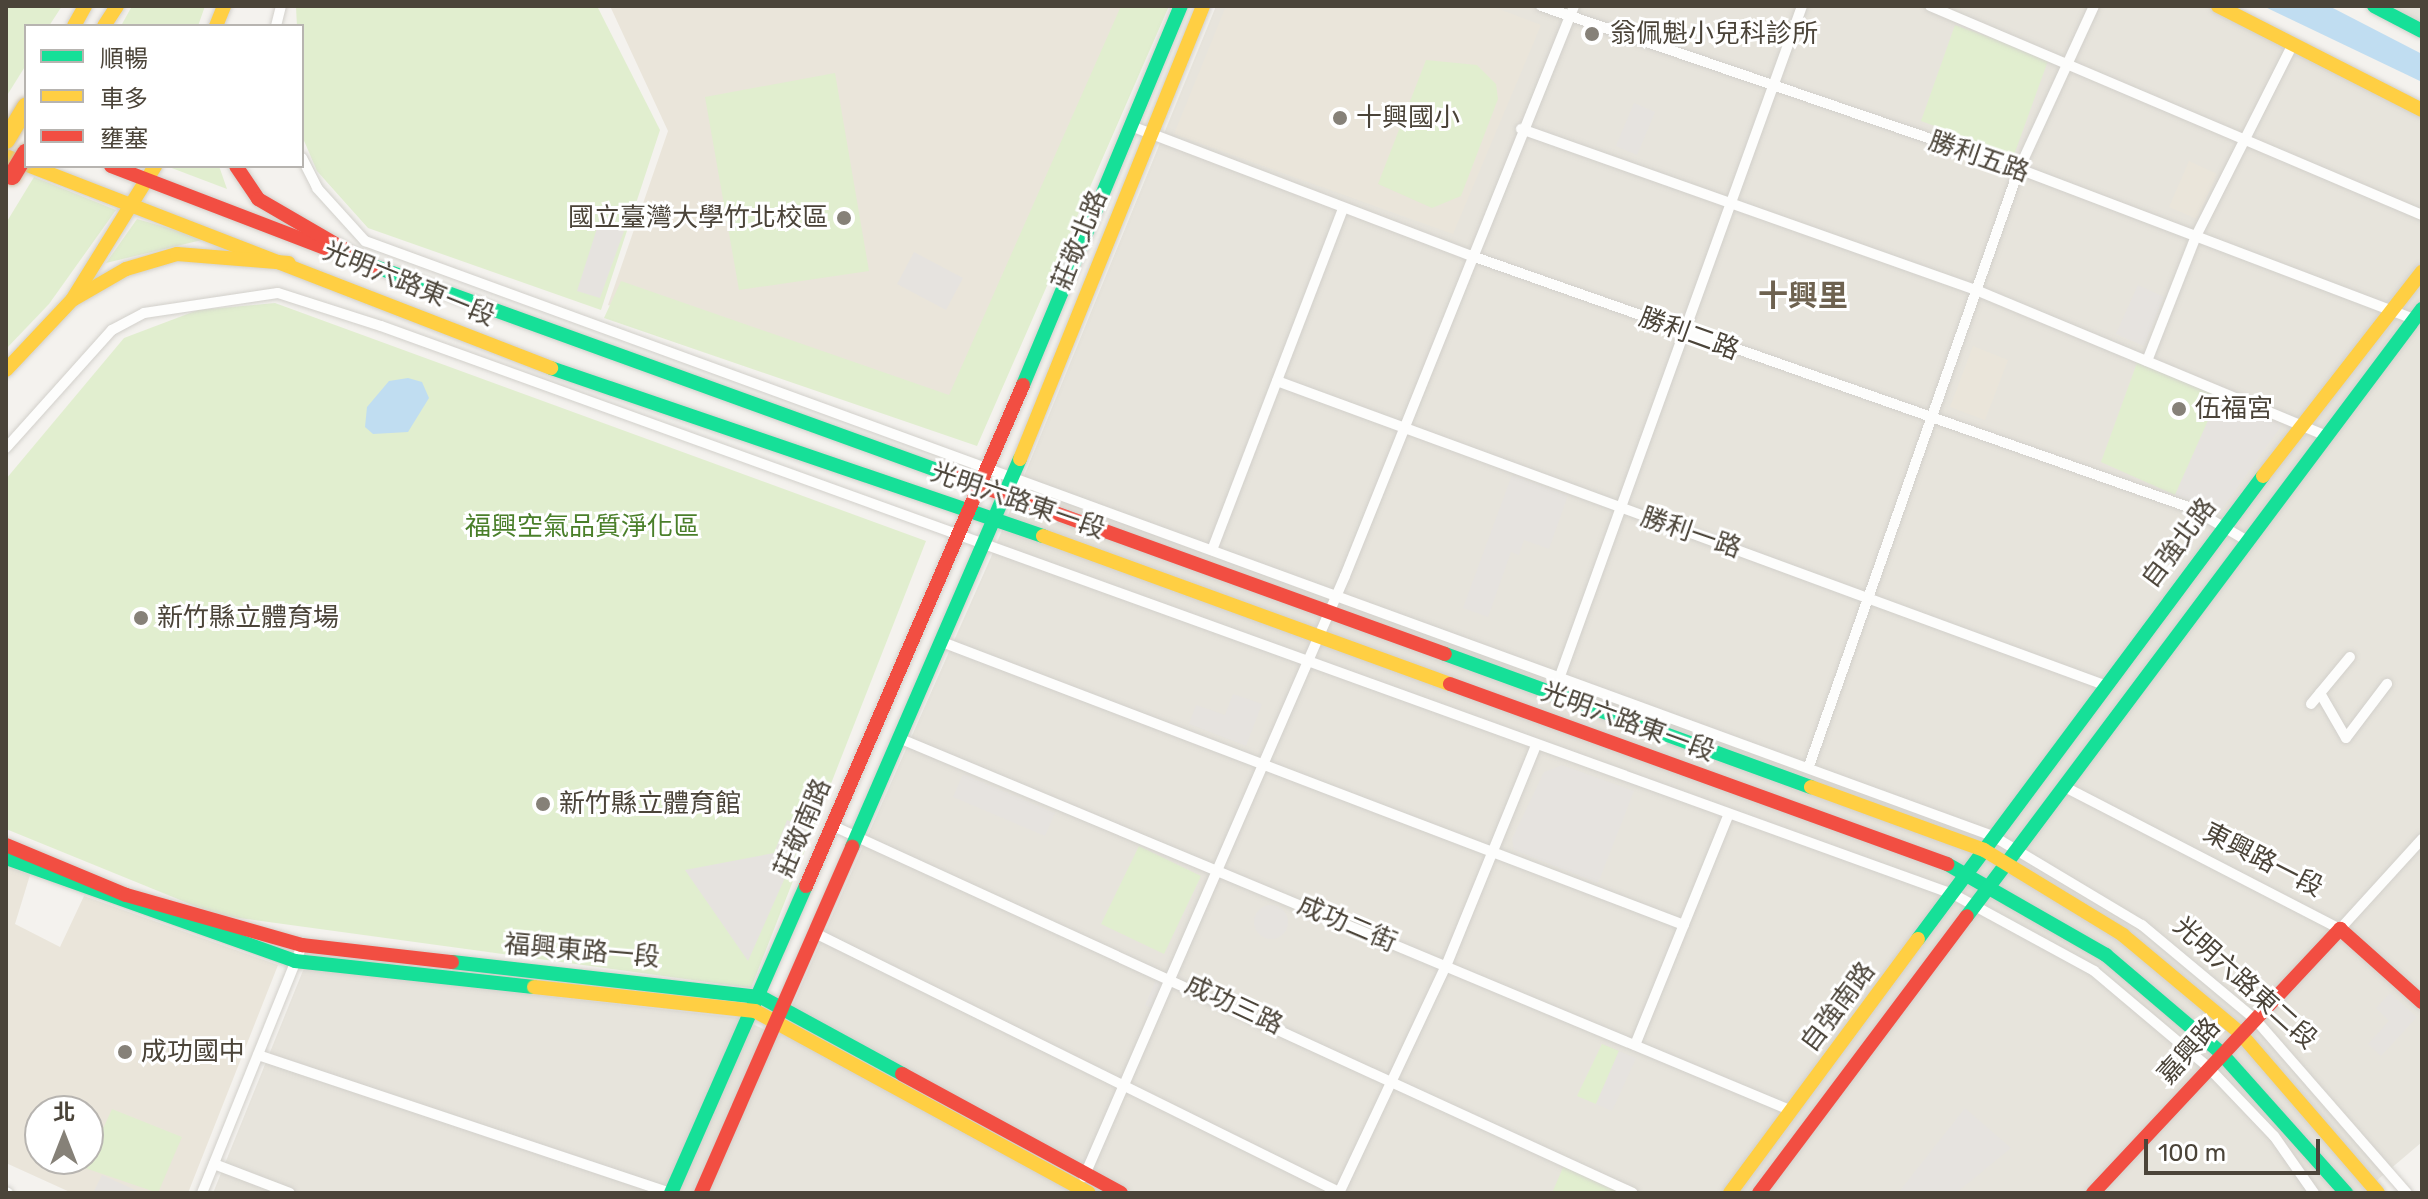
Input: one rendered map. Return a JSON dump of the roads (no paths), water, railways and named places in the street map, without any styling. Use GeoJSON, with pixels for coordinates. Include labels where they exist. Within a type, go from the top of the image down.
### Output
{"type":"FeatureCollection","features":[{"type":"Feature","properties":{"kind":"main road"},"geometry":{"type":"LineString","coordinates":[[75,24],[85,6]]}},
{"type":"Feature","properties":{"kind":"main road"},"geometry":{"type":"LineString","coordinates":[[105,24],[117,6]]}},
{"type":"Feature","properties":{"kind":"main road","name":"莊敬北路"},"geometry":{"type":"LineString","coordinates":[[984,475],[1181,6]]}},
{"type":"Feature","properties":{"kind":"main road","name":"莊敬北路"},"geometry":{"type":"LineString","coordinates":[[1010,484],[1203,6]]}},
{"type":"Feature","properties":{"kind":"main road"},"geometry":{"type":"LineString","coordinates":[[2218,6],[2422,110]]}},
{"type":"Feature","properties":{"kind":"main road"},"geometry":{"type":"LineString","coordinates":[[2374,6],[2422,31]]}},
{"type":"Feature","properties":{"kind":"main road"},"geometry":{"type":"LineString","coordinates":[[6,140],[24,110]]}},
{"type":"Feature","properties":{"kind":"main road","name":"光明六路東一段"},"geometry":{"type":"LineString","coordinates":[[17,166],[289,263],[545,366],[996,519],[1970,872],[1990,884]]}},
{"type":"Feature","properties":{"kind":"main road","name":"光明六路東一段"},"geometry":{"type":"LineString","coordinates":[[124,168],[151,172],[373,266],[1010,484],[1989,843],[2010,856]]}},
{"type":"Feature","properties":{"kind":"main road"},"geometry":{"type":"LineString","coordinates":[[237,168],[258,199],[373,266]]}},
{"type":"Feature","properties":{"kind":"main road"},"geometry":{"type":"LineString","coordinates":[[6,370],[72,300],[151,172]]}},
{"type":"Feature","properties":{"kind":"main road"},"geometry":{"type":"LineString","coordinates":[[72,300],[126,269],[177,254],[289,263]]}},
{"type":"Feature","properties":{"kind":"main road","name":"自強北路"},"geometry":{"type":"LineString","coordinates":[[1989,843],[2104,685],[2422,272]]}},
{"type":"Feature","properties":{"kind":"main road","name":"自強北路"},"geometry":{"type":"LineString","coordinates":[[2010,856],[2418,314]]}},
{"type":"Feature","properties":{"kind":"main road","name":"莊敬南路"},"geometry":{"type":"LineString","coordinates":[[671,1193],[758,1004],[831,825],[984,475]]}},
{"type":"Feature","properties":{"kind":"main road","name":"莊敬南路"},"geometry":{"type":"LineString","coordinates":[[701,1193],[1010,484]]}},
{"type":"Feature","properties":{"kind":"main road","name":"自強南路"},"geometry":{"type":"LineString","coordinates":[[1730,1193],[1989,843]]}},
{"type":"Feature","properties":{"kind":"main road","name":"福興東路一段"},"geometry":{"type":"LineString","coordinates":[[6,845],[117,892],[298,953]]}},
{"type":"Feature","properties":{"kind":"main road","name":"自強南路"},"geometry":{"type":"LineString","coordinates":[[1759,1193],[2010,856]]}},
{"type":"Feature","properties":{"kind":"main road","name":"光明六路東二段"},"geometry":{"type":"LineString","coordinates":[[2010,856],[2123,935],[2240,1033],[2378,1193]]}},
{"type":"Feature","properties":{"kind":"main road","name":"福興東路一段"},"geometry":{"type":"LineString","coordinates":[[6,858],[298,953],[758,1004],[778,1011],[1082,1187],[1121,1193]]}},
{"type":"Feature","properties":{"kind":"main road"},"geometry":{"type":"LineString","coordinates":[[1990,884],[2106,955],[2346,1193]]}},
{"type":"Feature","properties":{"kind":"main road","name":"東興路一段"},"geometry":{"type":"LineString","coordinates":[[2340,929],[2422,1002]]}},
{"type":"Feature","properties":{"kind":"main road","name":"嘉興路"},"geometry":{"type":"LineString","coordinates":[[2093,1193],[2340,929]]}},
{"type":"Feature","properties":{"kind":"street","name":"勝利五路"},"geometry":{"type":"LineString","coordinates":[[1541,6],[1572,11],[1773,87],[2019,169],[2393,308],[2418,314]]}},
{"type":"Feature","properties":{"kind":"street"},"geometry":{"type":"LineString","coordinates":[[1560,676],[1617,507],[1802,6]]}},
{"type":"Feature","properties":{"kind":"street"},"geometry":{"type":"LineString","coordinates":[[1930,6],[2066,61],[2422,215]]}},
{"type":"Feature","properties":{"kind":"street"},"geometry":{"type":"LineString","coordinates":[[1809,766],[1926,420],[2019,169],[2066,61],[2094,6]]}},
{"type":"Feature","properties":{"kind":"street"},"geometry":{"type":"LineString","coordinates":[[1082,1187],[1331,603],[1469,255],[1572,11]]}},
{"type":"Feature","properties":{"kind":"street"},"geometry":{"type":"LineString","coordinates":[[2147,361],[2196,236],[2293,44]]}},
{"type":"Feature","properties":{"kind":"street","name":"勝利二路"},"geometry":{"type":"LineString","coordinates":[[1131,126],[1343,209],[2225,526],[2246,540]]}},
{"type":"Feature","properties":{"kind":"street"},"geometry":{"type":"LineString","coordinates":[[1521,129],[1730,206],[1976,290],[2324,435]]}},
{"type":"Feature","properties":{"kind":"street","name":"光明六路東一段"},"geometry":{"type":"LineString","coordinates":[[304,162],[317,188],[365,241],[984,475]]}},
{"type":"Feature","properties":{"kind":"street"},"geometry":{"type":"LineString","coordinates":[[1212,550],[1343,209]]}},
{"type":"Feature","properties":{"kind":"street","name":"光明六路東一段"},"geometry":{"type":"LineString","coordinates":[[6,448],[112,330],[175,303],[278,293],[1308,656],[1728,816],[1953,894],[1974,906]]}},
{"type":"Feature","properties":{"kind":"street"},"geometry":{"type":"LineString","coordinates":[[545,366],[575,396]]}},
{"type":"Feature","properties":{"kind":"street","name":"勝利一路"},"geometry":{"type":"LineString","coordinates":[[1277,381],[1399,429],[1866,594],[2104,685]]}},
{"type":"Feature","properties":{"kind":"street","name":"光明六路東一段"},"geometry":{"type":"LineString","coordinates":[[1010,484],[1212,550],[1331,603],[1560,676],[1809,766],[1989,843]]}},
{"type":"Feature","properties":{"kind":"street"},"geometry":{"type":"LineString","coordinates":[[942,642],[1684,925]]}},
{"type":"Feature","properties":{"kind":"street"},"geometry":{"type":"LineString","coordinates":[[2311,704],[2350,657]]}},
{"type":"Feature","properties":{"kind":"street"},"geometry":{"type":"LineString","coordinates":[[2320,693],[2346,738],[2387,684]]}},
{"type":"Feature","properties":{"kind":"street","name":"成功二街"},"geometry":{"type":"LineString","coordinates":[[901,739],[1792,1111]]}},
{"type":"Feature","properties":{"kind":"street"},"geometry":{"type":"LineString","coordinates":[[815,933],[1122,1090],[1339,1193],[1446,966],[1536,745]]}},
{"type":"Feature","properties":{"kind":"street","name":"東興路一段"},"geometry":{"type":"LineString","coordinates":[[2063,786],[2340,929]]}},
{"type":"Feature","properties":{"kind":"street"},"geometry":{"type":"LineString","coordinates":[[1635,1045],[1728,816]]}},
{"type":"Feature","properties":{"kind":"street","name":"成功三路"},"geometry":{"type":"LineString","coordinates":[[831,825],[1172,976],[1633,1193]]}},
{"type":"Feature","properties":{"kind":"street","name":"嘉興路"},"geometry":{"type":"LineString","coordinates":[[2340,929],[2422,839]]}},
{"type":"Feature","properties":{"kind":"street","name":"光明六路東二段"},"geometry":{"type":"LineString","coordinates":[[2010,856],[2142,925],[2255,1019],[2407,1193]]}},
{"type":"Feature","properties":{"kind":"street"},"geometry":{"type":"LineString","coordinates":[[1974,906],[2094,971],[2215,1060],[2314,1193]]}},
{"type":"Feature","properties":{"kind":"street"},"geometry":{"type":"LineString","coordinates":[[202,1193],[298,953]]}},
{"type":"Feature","properties":{"kind":"street"},"geometry":{"type":"LineString","coordinates":[[258,1055],[671,1193]]}},
{"type":"Feature","properties":{"kind":"street"},"geometry":{"type":"LineString","coordinates":[[214,1164],[290,1193]]}},
{"type":"Feature","properties":{"kind":"water"},"geometry":{"type":"Polygon","coordinates":[[[2263,6],[2329,6],[2422,54],[2422,82],[2263,6]]]}},
{"type":"Feature","properties":{"kind":"water"},"geometry":{"type":"Polygon","coordinates":[[[408,378],[422,382],[429,398],[408,432],[373,434],[365,427],[367,407],[389,381],[408,378]]]}},
{"type":"Feature","properties":{"kind":"place","name":"翁佩魁小兒科診所"},"geometry":{"type":"Point","coordinates":[1592,34]}},
{"type":"Feature","properties":{"kind":"place","name":"十興國小"},"geometry":{"type":"Point","coordinates":[1340,118]}},
{"type":"Feature","properties":{"kind":"place","name":"國立臺灣大學竹北校區"},"geometry":{"type":"Point","coordinates":[844,218]}},
{"type":"Feature","properties":{"kind":"place","name":"伍福宮"},"geometry":{"type":"Point","coordinates":[2179,409]}},
{"type":"Feature","properties":{"kind":"place","name":"新竹縣立體育場"},"geometry":{"type":"Point","coordinates":[141,618]}},
{"type":"Feature","properties":{"kind":"place","name":"新竹縣立體育館"},"geometry":{"type":"Point","coordinates":[543,804]}},
{"type":"Feature","properties":{"kind":"place","name":"成功國中"},"geometry":{"type":"Point","coordinates":[125,1052]}},
{"type":"Feature","properties":{"kind":"district","name":"十興里"},"geometry":{"type":"Point","coordinates":[1803,296]}},
{"type":"Feature","properties":{"kind":"park label","name":"福興空氣品質淨化區"},"geometry":{"type":"Point","coordinates":[582,527]}}]}
